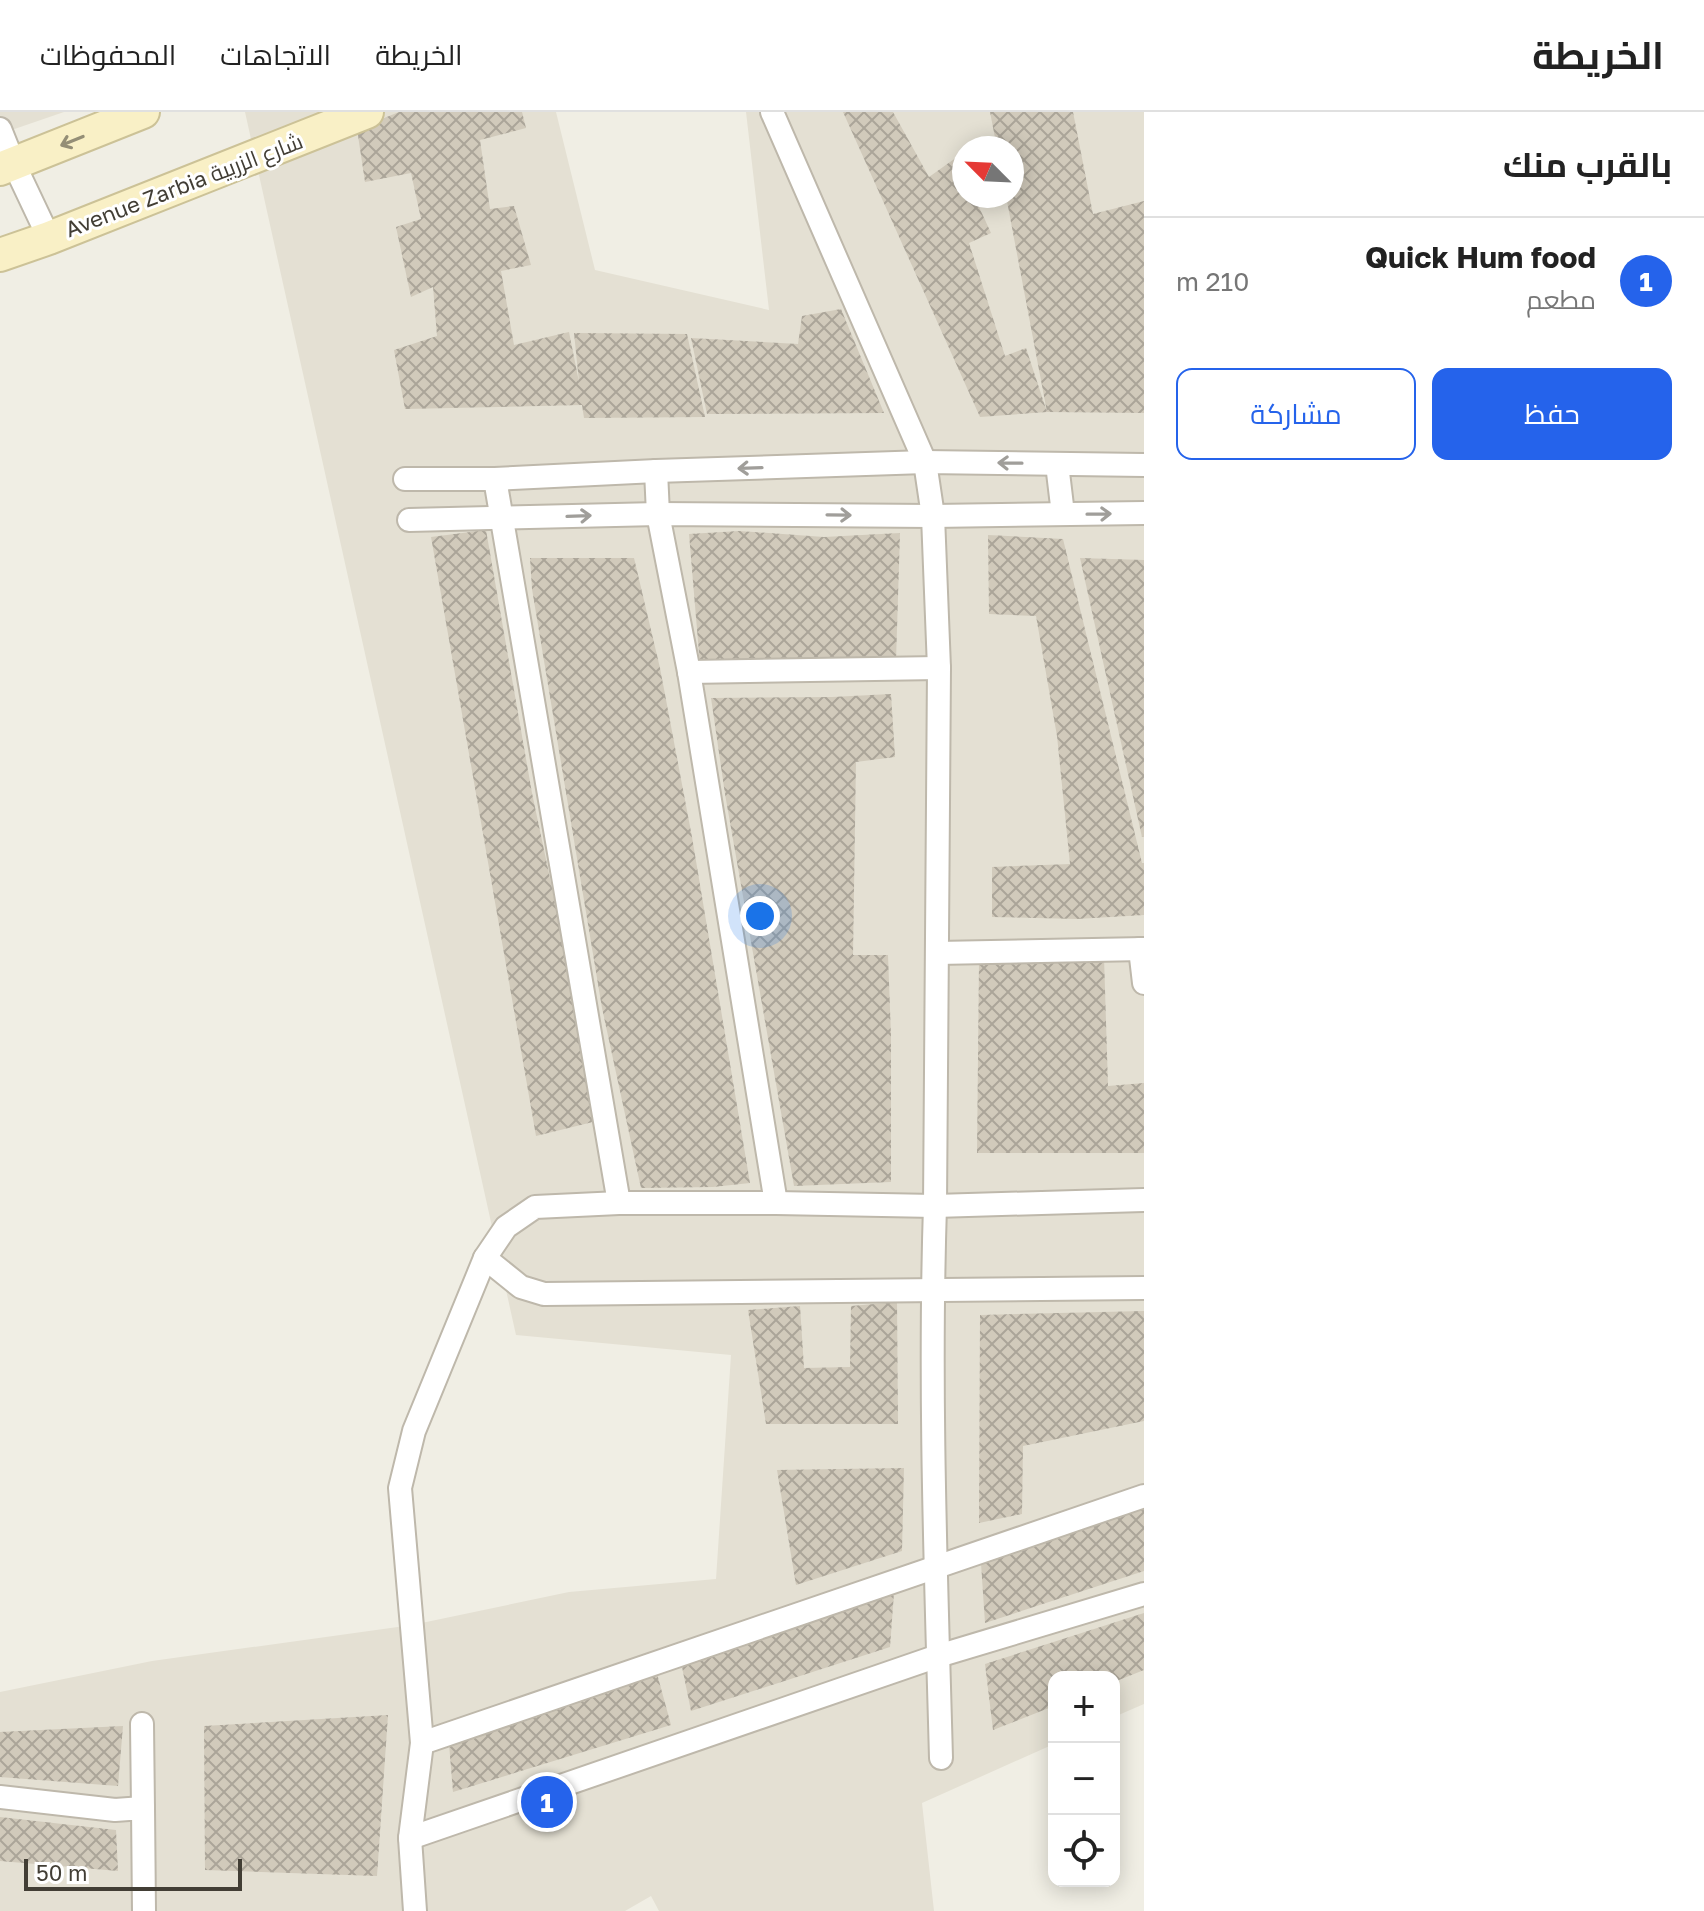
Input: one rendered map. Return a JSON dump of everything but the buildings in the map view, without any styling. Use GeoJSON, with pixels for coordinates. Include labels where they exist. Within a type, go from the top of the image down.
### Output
{"type":"FeatureCollection","features":[{"type":"Feature","properties":{"kind":"main road"},"geometry":{"type":"LineString","coordinates":[[7,166],[143,112]]}},
{"type":"Feature","properties":{"kind":"main road","name":"Avenue Zarbia شارع الزربية"},"geometry":{"type":"LineString","coordinates":[[0,255],[367,112]]}},
{"type":"Feature","properties":{"kind":"street"},"geometry":{"type":"LineString","coordinates":[[772,112],[925,462],[933,516],[939,668],[933,1291],[935,1567],[941,1758]]}},
{"type":"Feature","properties":{"kind":"street"},"geometry":{"type":"LineString","coordinates":[[0,129],[7,166],[49,238]]}},
{"type":"Feature","properties":{"kind":"street"},"geometry":{"type":"LineString","coordinates":[[405,479],[495,479],[925,462],[1144,465]]}},
{"type":"Feature","properties":{"kind":"street"},"geometry":{"type":"LineString","coordinates":[[1057,464],[1063,514]]}},
{"type":"Feature","properties":{"kind":"street"},"geometry":{"type":"LineString","coordinates":[[656,471],[658,514],[689,672],[776,1203]]}},
{"type":"Feature","properties":{"kind":"street"},"geometry":{"type":"LineString","coordinates":[[495,479],[619,1203]]}},
{"type":"Feature","properties":{"kind":"street"},"geometry":{"type":"LineString","coordinates":[[409,520],[658,514],[933,516],[1144,513]]}},
{"type":"Feature","properties":{"kind":"street"},"geometry":{"type":"LineString","coordinates":[[689,672],[939,668]]}},
{"type":"Feature","properties":{"kind":"street"},"geometry":{"type":"LineString","coordinates":[[937,953],[1142,949],[1144,983]]}},
{"type":"Feature","properties":{"kind":"street"},"geometry":{"type":"LineString","coordinates":[[415,1911],[410,1838],[422,1743],[400,1488],[414,1431],[485,1258],[506,1227],[535,1207],[619,1203],[935,1206],[1144,1200]]}},
{"type":"Feature","properties":{"kind":"street"},"geometry":{"type":"LineString","coordinates":[[485,1258],[521,1287],[544,1294],[1144,1288]]}},
{"type":"Feature","properties":{"kind":"street"},"geometry":{"type":"LineString","coordinates":[[422,1743],[1144,1496]]}},
{"type":"Feature","properties":{"kind":"street"},"geometry":{"type":"LineString","coordinates":[[410,1838],[938,1656],[1144,1594]]}},
{"type":"Feature","properties":{"kind":"street"},"geometry":{"type":"LineString","coordinates":[[142,1724],[144,1911]]}},
{"type":"Feature","properties":{"kind":"street"},"geometry":{"type":"LineString","coordinates":[[0,1797],[115,1810],[143,1808]]}},
{"type":"Feature","properties":{"kind":"shaded area"},"geometry":{"type":"Polygon","coordinates":[[[0,112],[64,112],[0,134],[0,112]]]}},
{"type":"Feature","properties":{"kind":"shaded area"},"geometry":{"type":"Polygon","coordinates":[[[245,112],[556,112],[595,270],[769,310],[746,112],[1144,112],[1144,1704],[1120,1714],[1120,1671],[1048,1671],[1048,1747],[922,1803],[934,1911],[659,1911],[651,1896],[625,1911],[0,1911],[0,1692],[152,1661],[412,1625],[569,1592],[716,1579],[731,1355],[516,1335],[245,112]]]}},
{"type":"Feature","properties":{"kind":"place","name":"Quick Hum food"},"geometry":{"type":"Point","coordinates":[547,1802]}}]}
